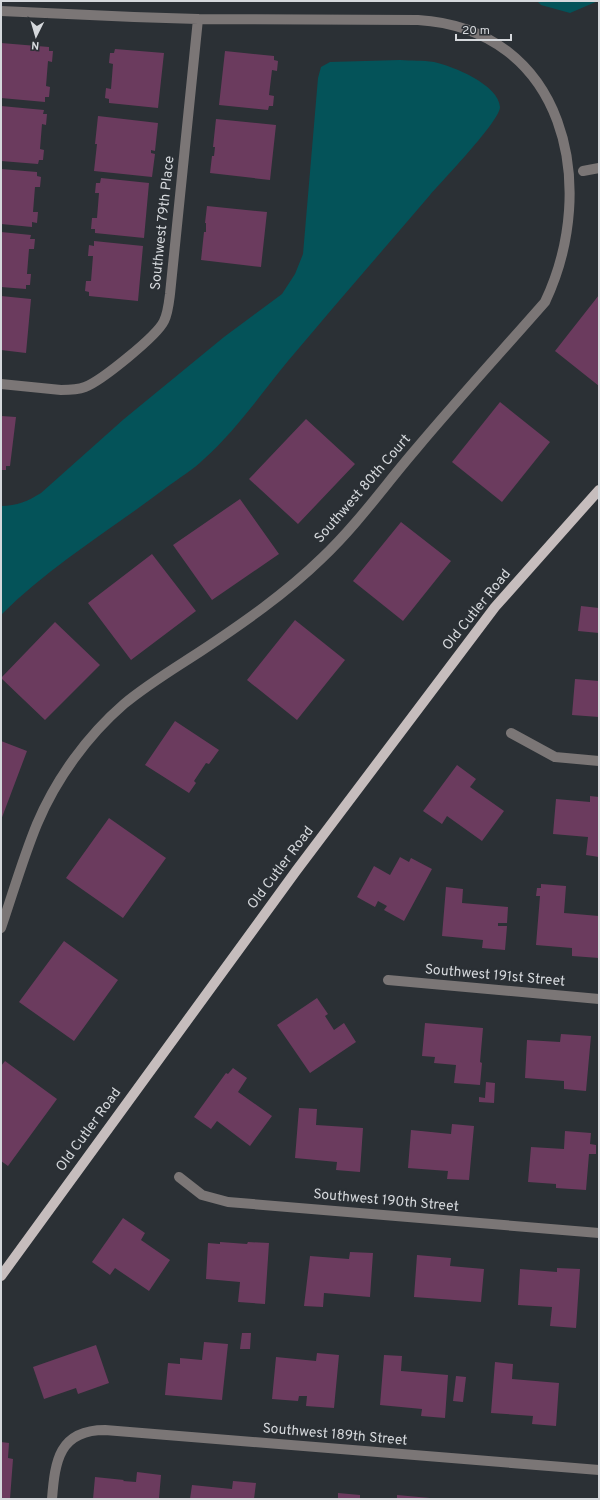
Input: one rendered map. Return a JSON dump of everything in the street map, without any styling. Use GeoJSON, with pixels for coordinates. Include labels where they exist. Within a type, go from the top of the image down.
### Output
{"type":"FeatureCollection","features":[{"type":"Feature","properties":{"kind":"main road","name":"Old Cutler Road"},"geometry":{"type":"LineString","coordinates":[[1,1276],[296,871],[495,607],[599,490]]}},
{"type":"Feature","properties":{"kind":"street"},"geometry":{"type":"LineString","coordinates":[[1,11],[134,18],[418,20],[443,23],[468,29],[504,46],[531,67],[553,93],[568,120]]}},
{"type":"Feature","properties":{"kind":"street","name":"Southwest 79th Place"},"geometry":{"type":"LineString","coordinates":[[1,384],[61,390],[80,389],[98,379],[144,343],[158,331],[166,318],[170,294],[198,19]]}},
{"type":"Feature","properties":{"kind":"street"},"geometry":{"type":"LineString","coordinates":[[583,182],[582,168],[599,168]]}},
{"type":"Feature","properties":{"kind":"street","name":"Southwest 80th Court"},"geometry":{"type":"LineString","coordinates":[[1,928],[20,867],[38,821],[63,776],[91,738],[110,717],[139,692],[251,616],[292,585],[324,556],[357,522],[415,450],[545,302],[564,273],[571,256]]}},
{"type":"Feature","properties":{"kind":"street"},"geometry":{"type":"LineString","coordinates":[[511,733],[555,757],[599,761]]}},
{"type":"Feature","properties":{"kind":"street","name":"Southwest 191st Street"},"geometry":{"type":"LineString","coordinates":[[388,980],[599,999]]}},
{"type":"Feature","properties":{"kind":"street","name":"Southwest 190th Street"},"geometry":{"type":"LineString","coordinates":[[179,1177],[202,1195],[228,1202],[599,1232]]}},
{"type":"Feature","properties":{"kind":"street","name":"Southwest 189th Street"},"geometry":{"type":"LineString","coordinates":[[52,1499],[54,1479],[59,1457],[64,1446],[70,1440],[94,1430],[599,1470]]}},
{"type":"Feature","properties":{"kind":"water"},"geometry":{"type":"Polygon","coordinates":[[[537,1],[598,1],[570,13],[541,5],[537,1]]]}},
{"type":"Feature","properties":{"kind":"water"},"geometry":{"type":"Polygon","coordinates":[[[400,60],[426,61],[442,64],[463,72],[484,84],[498,99],[500,107],[491,125],[341,298],[238,424],[216,448],[191,470],[40,580],[1,615],[1,506],[22,502],[41,493],[124,419],[224,337],[282,294],[295,274],[303,254],[318,78],[321,67],[330,62],[400,60]]]}},
{"type":"Feature","properties":{"kind":"building"},"geometry":{"type":"Polygon","coordinates":[[[1,43],[49,47],[49,51],[53,51],[52,62],[48,61],[46,86],[50,87],[49,97],[45,97],[45,102],[1,98],[1,43]]]}},
{"type":"Feature","properties":{"kind":"building"},"geometry":{"type":"Polygon","coordinates":[[[115,49],[164,53],[158,108],[109,103],[109,99],[105,98],[106,88],[111,89],[113,64],[109,63],[110,53],[114,53],[115,49]]]}},
{"type":"Feature","properties":{"kind":"building"},"geometry":{"type":"Polygon","coordinates":[[[225,51],[274,56],[274,60],[278,61],[277,71],[272,70],[269,95],[274,96],[273,106],[269,106],[268,110],[219,105],[225,51]]]}},
{"type":"Feature","properties":{"kind":"building"},"geometry":{"type":"Polygon","coordinates":[[[1,106],[44,110],[43,114],[47,114],[46,125],[42,124],[40,149],[44,150],[43,160],[39,160],[38,164],[1,161],[1,106]]]}},
{"type":"Feature","properties":{"kind":"building"},"geometry":{"type":"Polygon","coordinates":[[[98,116],[158,123],[155,151],[151,150],[151,153],[155,154],[152,177],[94,171],[98,116]]]}},
{"type":"Feature","properties":{"kind":"building"},"geometry":{"type":"Polygon","coordinates":[[[216,119],[276,125],[270,180],[210,173],[212,156],[214,156],[215,147],[213,147],[216,119]]]}},
{"type":"Feature","properties":{"kind":"building"},"geometry":{"type":"Polygon","coordinates":[[[1,169],[37,172],[37,176],[41,177],[40,187],[35,187],[33,212],[38,212],[37,223],[32,222],[32,227],[1,224],[1,169]]]}},
{"type":"Feature","properties":{"kind":"building"},"geometry":{"type":"Polygon","coordinates":[[[101,178],[149,183],[144,238],[95,233],[95,229],[91,229],[92,218],[97,218],[99,193],[95,193],[96,183],[100,183],[101,178]]]}},
{"type":"Feature","properties":{"kind":"building"},"geometry":{"type":"Polygon","coordinates":[[[207,206],[267,212],[261,267],[201,260],[204,232],[206,232],[205,223],[207,206]]]}},
{"type":"Feature","properties":{"kind":"building"},"geometry":{"type":"Polygon","coordinates":[[[1,232],[31,235],[30,239],[35,239],[34,249],[29,249],[27,274],[31,274],[30,285],[26,285],[26,289],[1,287],[1,232]]]}},
{"type":"Feature","properties":{"kind":"building"},"geometry":{"type":"Polygon","coordinates":[[[94,241],[143,246],[138,301],[89,296],[89,292],[85,291],[86,281],[91,281],[93,256],[88,256],[89,245],[94,246],[94,241]]]}},
{"type":"Feature","properties":{"kind":"building"},"geometry":{"type":"Polygon","coordinates":[[[599,295],[599,386],[555,351],[599,295]]]}},
{"type":"Feature","properties":{"kind":"building"},"geometry":{"type":"Polygon","coordinates":[[[1,296],[31,299],[26,353],[1,350],[1,296]]]}},
{"type":"Feature","properties":{"kind":"building"},"geometry":{"type":"Polygon","coordinates":[[[500,402],[550,442],[502,502],[452,462],[500,402]]]}},
{"type":"Feature","properties":{"kind":"building"},"geometry":{"type":"Polygon","coordinates":[[[1,416],[16,417],[10,466],[6,466],[6,470],[1,470],[1,416]]]}},
{"type":"Feature","properties":{"kind":"building"},"geometry":{"type":"Polygon","coordinates":[[[306,419],[355,464],[298,524],[249,479],[306,419]]]}},
{"type":"Feature","properties":{"kind":"building"},"geometry":{"type":"Polygon","coordinates":[[[240,499],[279,554],[212,600],[173,545],[240,499]]]}},
{"type":"Feature","properties":{"kind":"building"},"geometry":{"type":"Polygon","coordinates":[[[401,522],[451,561],[403,621],[353,581],[401,522]]]}},
{"type":"Feature","properties":{"kind":"building"},"geometry":{"type":"Polygon","coordinates":[[[152,554],[196,611],[131,660],[88,603],[152,554]]]}},
{"type":"Feature","properties":{"kind":"building"},"geometry":{"type":"Polygon","coordinates":[[[581,606],[599,608],[599,633],[578,631],[581,606]]]}},
{"type":"Feature","properties":{"kind":"building"},"geometry":{"type":"Polygon","coordinates":[[[295,620],[345,660],[297,720],[247,680],[295,620]]]}},
{"type":"Feature","properties":{"kind":"building"},"geometry":{"type":"Polygon","coordinates":[[[55,622],[100,665],[45,720],[1,678],[55,622]]]}},
{"type":"Feature","properties":{"kind":"building"},"geometry":{"type":"Polygon","coordinates":[[[575,679],[599,681],[599,717],[572,715],[575,679]]]}},
{"type":"Feature","properties":{"kind":"building"},"geometry":{"type":"Polygon","coordinates":[[[175,721],[219,750],[209,764],[206,763],[194,781],[196,783],[189,793],[145,765],[175,721]]]}},
{"type":"Feature","properties":{"kind":"building"},"geometry":{"type":"Polygon","coordinates":[[[1,741],[27,751],[1,820],[1,741]]]}},
{"type":"Feature","properties":{"kind":"building"},"geometry":{"type":"Polygon","coordinates":[[[457,765],[476,779],[470,787],[504,811],[482,841],[447,816],[442,824],[423,811],[457,765]]]}},
{"type":"Feature","properties":{"kind":"building"},"geometry":{"type":"Polygon","coordinates":[[[590,796],[599,797],[599,857],[586,855],[588,837],[553,834],[556,799],[590,802],[590,796]]]}},
{"type":"Feature","properties":{"kind":"building"},"geometry":{"type":"Polygon","coordinates":[[[109,818],[166,858],[123,918],[66,878],[109,818]]]}},
{"type":"Feature","properties":{"kind":"building"},"geometry":{"type":"Polygon","coordinates":[[[400,857],[409,862],[411,858],[432,869],[404,921],[384,910],[387,906],[378,901],[375,907],[357,897],[374,866],[390,875],[400,857]]]}},
{"type":"Feature","properties":{"kind":"building"},"geometry":{"type":"Polygon","coordinates":[[[541,884],[566,886],[564,913],[599,916],[599,958],[572,956],[572,948],[536,945],[540,896],[536,896],[537,888],[541,888],[541,884]]]}},
{"type":"Feature","properties":{"kind":"building"},"geometry":{"type":"Polygon","coordinates":[[[446,887],[463,889],[462,903],[508,907],[507,923],[498,923],[498,926],[507,926],[505,950],[482,948],[483,940],[442,936],[446,887]]]}},
{"type":"Feature","properties":{"kind":"building"},"geometry":{"type":"Polygon","coordinates":[[[64,941],[118,980],[74,1041],[19,1002],[64,941]]]}},
{"type":"Feature","properties":{"kind":"building"},"geometry":{"type":"Polygon","coordinates":[[[317,998],[328,1014],[325,1016],[334,1030],[344,1023],[356,1042],[310,1073],[277,1025],[317,998]]]}},
{"type":"Feature","properties":{"kind":"building"},"geometry":{"type":"Polygon","coordinates":[[[425,1023],[483,1028],[480,1062],[482,1063],[480,1085],[454,1083],[456,1065],[434,1063],[435,1057],[422,1056],[425,1023]]]}},
{"type":"Feature","properties":{"kind":"building"},"geometry":{"type":"Polygon","coordinates":[[[561,1034],[591,1036],[586,1091],[564,1089],[564,1081],[525,1078],[527,1040],[560,1042],[561,1034]]]}},
{"type":"Feature","properties":{"kind":"building"},"geometry":{"type":"Polygon","coordinates":[[[5,1061],[57,1099],[8,1166],[1,1161],[1,1066],[5,1061]]]}},
{"type":"Feature","properties":{"kind":"building"},"geometry":{"type":"Polygon","coordinates":[[[233,1068],[247,1078],[238,1092],[272,1116],[250,1146],[217,1121],[211,1129],[194,1117],[226,1073],[228,1074],[233,1068]]]}},
{"type":"Feature","properties":{"kind":"building"},"geometry":{"type":"Polygon","coordinates":[[[486,1082],[495,1083],[494,1103],[479,1102],[479,1097],[485,1098],[486,1082]]]}},
{"type":"Feature","properties":{"kind":"building"},"geometry":{"type":"Polygon","coordinates":[[[299,1108],[317,1109],[316,1125],[363,1128],[360,1172],[336,1170],[337,1162],[295,1158],[299,1108]]]}},
{"type":"Feature","properties":{"kind":"building"},"geometry":{"type":"Polygon","coordinates":[[[452,1124],[474,1126],[469,1180],[447,1179],[448,1171],[408,1168],[411,1130],[451,1134],[452,1124]]]}},
{"type":"Feature","properties":{"kind":"building"},"geometry":{"type":"Polygon","coordinates":[[[565,1131],[591,1133],[590,1144],[596,1145],[596,1154],[589,1154],[586,1190],[556,1188],[556,1184],[528,1182],[531,1147],[564,1149],[565,1131]]]}},
{"type":"Feature","properties":{"kind":"building"},"geometry":{"type":"Polygon","coordinates":[[[123,1218],[145,1233],[141,1240],[170,1260],[149,1291],[115,1268],[110,1275],[92,1262],[123,1218]]]}},
{"type":"Feature","properties":{"kind":"building"},"geometry":{"type":"Polygon","coordinates":[[[220,1242],[247,1244],[248,1242],[269,1243],[265,1304],[238,1302],[240,1282],[206,1279],[208,1243],[220,1244],[220,1242]]]}},
{"type":"Feature","properties":{"kind":"building"},"geometry":{"type":"Polygon","coordinates":[[[350,1252],[373,1253],[370,1297],[324,1293],[323,1307],[304,1306],[310,1256],[349,1259],[350,1252]]]}},
{"type":"Feature","properties":{"kind":"building"},"geometry":{"type":"Polygon","coordinates":[[[417,1255],[451,1258],[450,1266],[484,1269],[481,1302],[414,1297],[417,1255]]]}},
{"type":"Feature","properties":{"kind":"building"},"geometry":{"type":"Polygon","coordinates":[[[557,1268],[580,1269],[576,1328],[550,1326],[552,1307],[518,1305],[520,1269],[557,1272],[557,1268]]]}},
{"type":"Feature","properties":{"kind":"building"},"geometry":{"type":"Polygon","coordinates":[[[242,1333],[251,1333],[250,1349],[240,1349],[242,1333]]]}},
{"type":"Feature","properties":{"kind":"building"},"geometry":{"type":"Polygon","coordinates":[[[204,1342],[228,1344],[222,1400],[165,1395],[168,1363],[180,1364],[180,1358],[202,1360],[204,1342]]]}},
{"type":"Feature","properties":{"kind":"building"},"geometry":{"type":"Polygon","coordinates":[[[96,1345],[109,1383],[78,1394],[76,1388],[44,1399],[33,1367],[96,1345]]]}},
{"type":"Feature","properties":{"kind":"building"},"geometry":{"type":"Polygon","coordinates":[[[317,1353],[339,1355],[334,1408],[306,1406],[307,1396],[299,1396],[298,1401],[272,1399],[276,1357],[316,1361],[317,1353]]]}},
{"type":"Feature","properties":{"kind":"building"},"geometry":{"type":"Polygon","coordinates":[[[384,1355],[402,1356],[401,1371],[448,1375],[445,1418],[421,1416],[422,1409],[380,1405],[384,1355]]]}},
{"type":"Feature","properties":{"kind":"building"},"geometry":{"type":"Polygon","coordinates":[[[495,1362],[513,1364],[512,1379],[559,1383],[556,1426],[532,1424],[533,1416],[491,1413],[495,1362]]]}},
{"type":"Feature","properties":{"kind":"building"},"geometry":{"type":"Polygon","coordinates":[[[456,1376],[466,1377],[463,1402],[453,1401],[456,1376]]]}},
{"type":"Feature","properties":{"kind":"building"},"geometry":{"type":"Polygon","coordinates":[[[1,1442],[9,1443],[8,1458],[13,1459],[10,1499],[1,1499],[1,1442]]]}},
{"type":"Feature","properties":{"kind":"building"},"geometry":{"type":"Polygon","coordinates":[[[137,1472],[161,1475],[159,1498],[93,1499],[95,1477],[136,1482],[137,1472]]]}},
{"type":"Feature","properties":{"kind":"building"},"geometry":{"type":"Polygon","coordinates":[[[233,1481],[256,1483],[254,1499],[190,1499],[192,1485],[232,1489],[233,1481]]]}},
{"type":"Feature","properties":{"kind":"building"},"geometry":{"type":"Polygon","coordinates":[[[338,1493],[360,1495],[360,1499],[338,1499],[338,1493]]]}},
{"type":"Feature","properties":{"kind":"building"},"geometry":{"type":"Polygon","coordinates":[[[397,1495],[430,1498],[430,1499],[397,1499],[397,1495]]]}}]}
